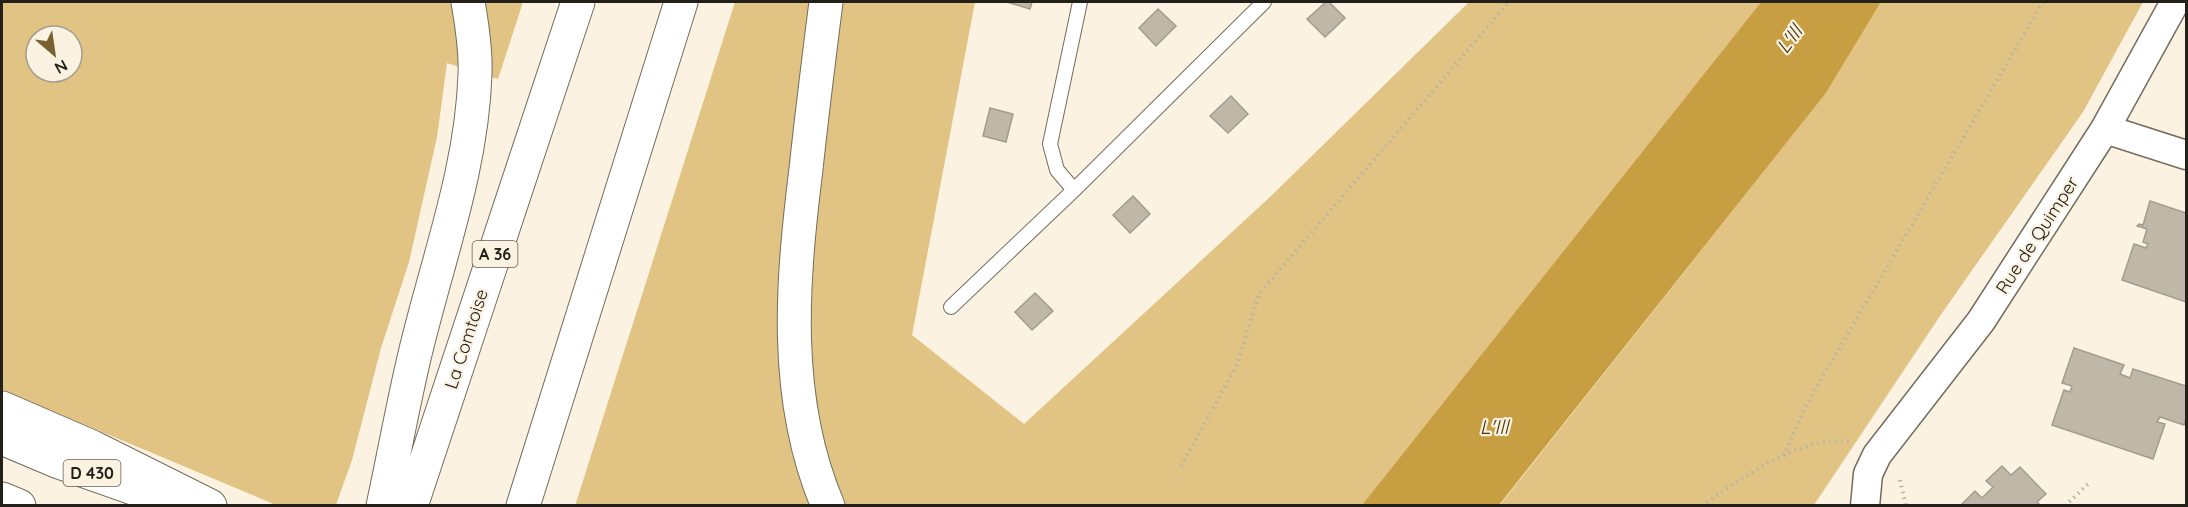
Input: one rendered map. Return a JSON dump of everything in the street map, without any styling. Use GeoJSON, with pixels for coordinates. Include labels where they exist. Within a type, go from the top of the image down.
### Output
{"type":"FeatureCollection","features":[{"type":"Feature","properties":{"kind":"highway"},"geometry":{"type":"LineString","coordinates":[[383,506],[415,354],[458,191],[472,118],[475,72],[473,32],[468,2]]}},
{"type":"Feature","properties":{"kind":"highway","name":"La Comtoise"},"geometry":{"type":"LineString","coordinates":[[411,506],[578,2]]}},
{"type":"Feature","properties":{"kind":"highway"},"geometry":{"type":"LineString","coordinates":[[523,506],[681,2]]}},
{"type":"Feature","properties":{"kind":"highway"},"geometry":{"type":"LineString","coordinates":[[825,2],[796,253],[793,300],[794,356],[800,404],[812,457],[828,506]]}},
{"type":"Feature","properties":{"kind":"highway"},"geometry":{"type":"LineString","coordinates":[[544,506],[667,48]]}},
{"type":"Feature","properties":{"kind":"highway"},"geometry":{"type":"LineString","coordinates":[[2,408],[92,447],[210,506]]}},
{"type":"Feature","properties":{"kind":"highway","name":"D 430"},"geometry":{"type":"LineString","coordinates":[[2,438],[59,462],[184,506]]}},
{"type":"Feature","properties":{"kind":"highway"},"geometry":{"type":"LineString","coordinates":[[2,499],[19,506]]}},
{"type":"Feature","properties":{"kind":"street","name":"Rue de Quimper"},"geometry":{"type":"LineString","coordinates":[[1865,506],[1868,474],[1877,455],[1981,321],[2106,129],[2175,2]]}},
{"type":"Feature","properties":{"kind":"street"},"geometry":{"type":"LineString","coordinates":[[2106,129],[2187,155]]}},
{"type":"Feature","properties":{"kind":"lane"},"geometry":{"type":"LineString","coordinates":[[1074,190],[1057,170],[1050,144],[1080,2]]}},
{"type":"Feature","properties":{"kind":"lane"},"geometry":{"type":"LineString","coordinates":[[951,307],[1074,190],[1264,2]]}},
{"type":"Feature","properties":{"kind":"path"},"geometry":{"type":"LineString","coordinates":[[1180,466],[1236,367],[1259,294],[1509,2]]}},
{"type":"Feature","properties":{"kind":"path"},"geometry":{"type":"LineString","coordinates":[[1784,456],[1806,405],[2043,2]]}},
{"type":"Feature","properties":{"kind":"path"},"geometry":{"type":"LineString","coordinates":[[1702,506],[1755,472],[1784,456],[1816,443],[1844,441],[1856,443],[1877,455]]}},
{"type":"Feature","properties":{"kind":"path"},"geometry":{"type":"LineString","coordinates":[[2065,506],[2088,484]]}},
{"type":"Feature","properties":{"kind":"shaded area"},"geometry":{"type":"Polygon","coordinates":[[[2,2],[523,2],[498,79],[447,63],[437,137],[409,262],[381,348],[352,460],[336,505],[276,505],[2,390],[2,2]]]}},
{"type":"Feature","properties":{"kind":"shaded area"},"geometry":{"type":"Polygon","coordinates":[[[735,2],[975,2],[912,335],[1024,424],[1270,197],[1469,2],[1761,2],[1362,505],[575,506],[735,2]]]}},
{"type":"Feature","properties":{"kind":"shaded area"},"geometry":{"type":"Polygon","coordinates":[[[1881,2],[2143,2],[2083,112],[1940,316],[1814,505],[1499,506],[1826,93],[1881,2]]]}},
{"type":"Feature","properties":{"kind":"water","name":"L'Ill"},"geometry":{"type":"Polygon","coordinates":[[[1761,2],[1881,2],[1826,93],[1499,505],[1362,505],[1761,2]]]}},
{"type":"Feature","properties":{"kind":"building"},"geometry":{"type":"Polygon","coordinates":[[[1007,2],[1032,2],[1030,9],[1007,2]]]}},
{"type":"Feature","properties":{"kind":"building"},"geometry":{"type":"Polygon","coordinates":[[[1326,2],[1329,2],[1345,18],[1325,37],[1307,19],[1326,2]]]}},
{"type":"Feature","properties":{"kind":"building"},"geometry":{"type":"Polygon","coordinates":[[[1158,9],[1176,26],[1156,46],[1139,28],[1158,9]]]}},
{"type":"Feature","properties":{"kind":"building"},"geometry":{"type":"Polygon","coordinates":[[[1231,96],[1248,114],[1228,133],[1210,116],[1231,96]]]}},
{"type":"Feature","properties":{"kind":"building"},"geometry":{"type":"Polygon","coordinates":[[[990,108],[1013,114],[1006,142],[983,136],[990,108]]]}},
{"type":"Feature","properties":{"kind":"building"},"geometry":{"type":"Polygon","coordinates":[[[1133,196],[1150,214],[1130,233],[1113,215],[1133,196]]]}},
{"type":"Feature","properties":{"kind":"building"},"geometry":{"type":"Polygon","coordinates":[[[2150,201],[2186,213],[2186,302],[2122,280],[2134,244],[2146,248],[2148,244],[2143,242],[2147,229],[2137,226],[2143,225],[2150,201]]]}},
{"type":"Feature","properties":{"kind":"building"},"geometry":{"type":"Polygon","coordinates":[[[1035,293],[1053,311],[1032,330],[1015,312],[1035,293]]]}},
{"type":"Feature","properties":{"kind":"building"},"geometry":{"type":"Polygon","coordinates":[[[2074,348],[2124,365],[2120,374],[2130,378],[2133,369],[2186,386],[2184,425],[2160,417],[2157,422],[2165,424],[2153,459],[2052,425],[2064,390],[2070,392],[2072,386],[2062,383],[2074,348]]]}},
{"type":"Feature","properties":{"kind":"building"},"geometry":{"type":"Polygon","coordinates":[[[2002,466],[2011,475],[2020,467],[2046,494],[2037,502],[2039,504],[2037,506],[1960,506],[1975,491],[1982,498],[1993,487],[1986,481],[2002,466]]]}}]}
